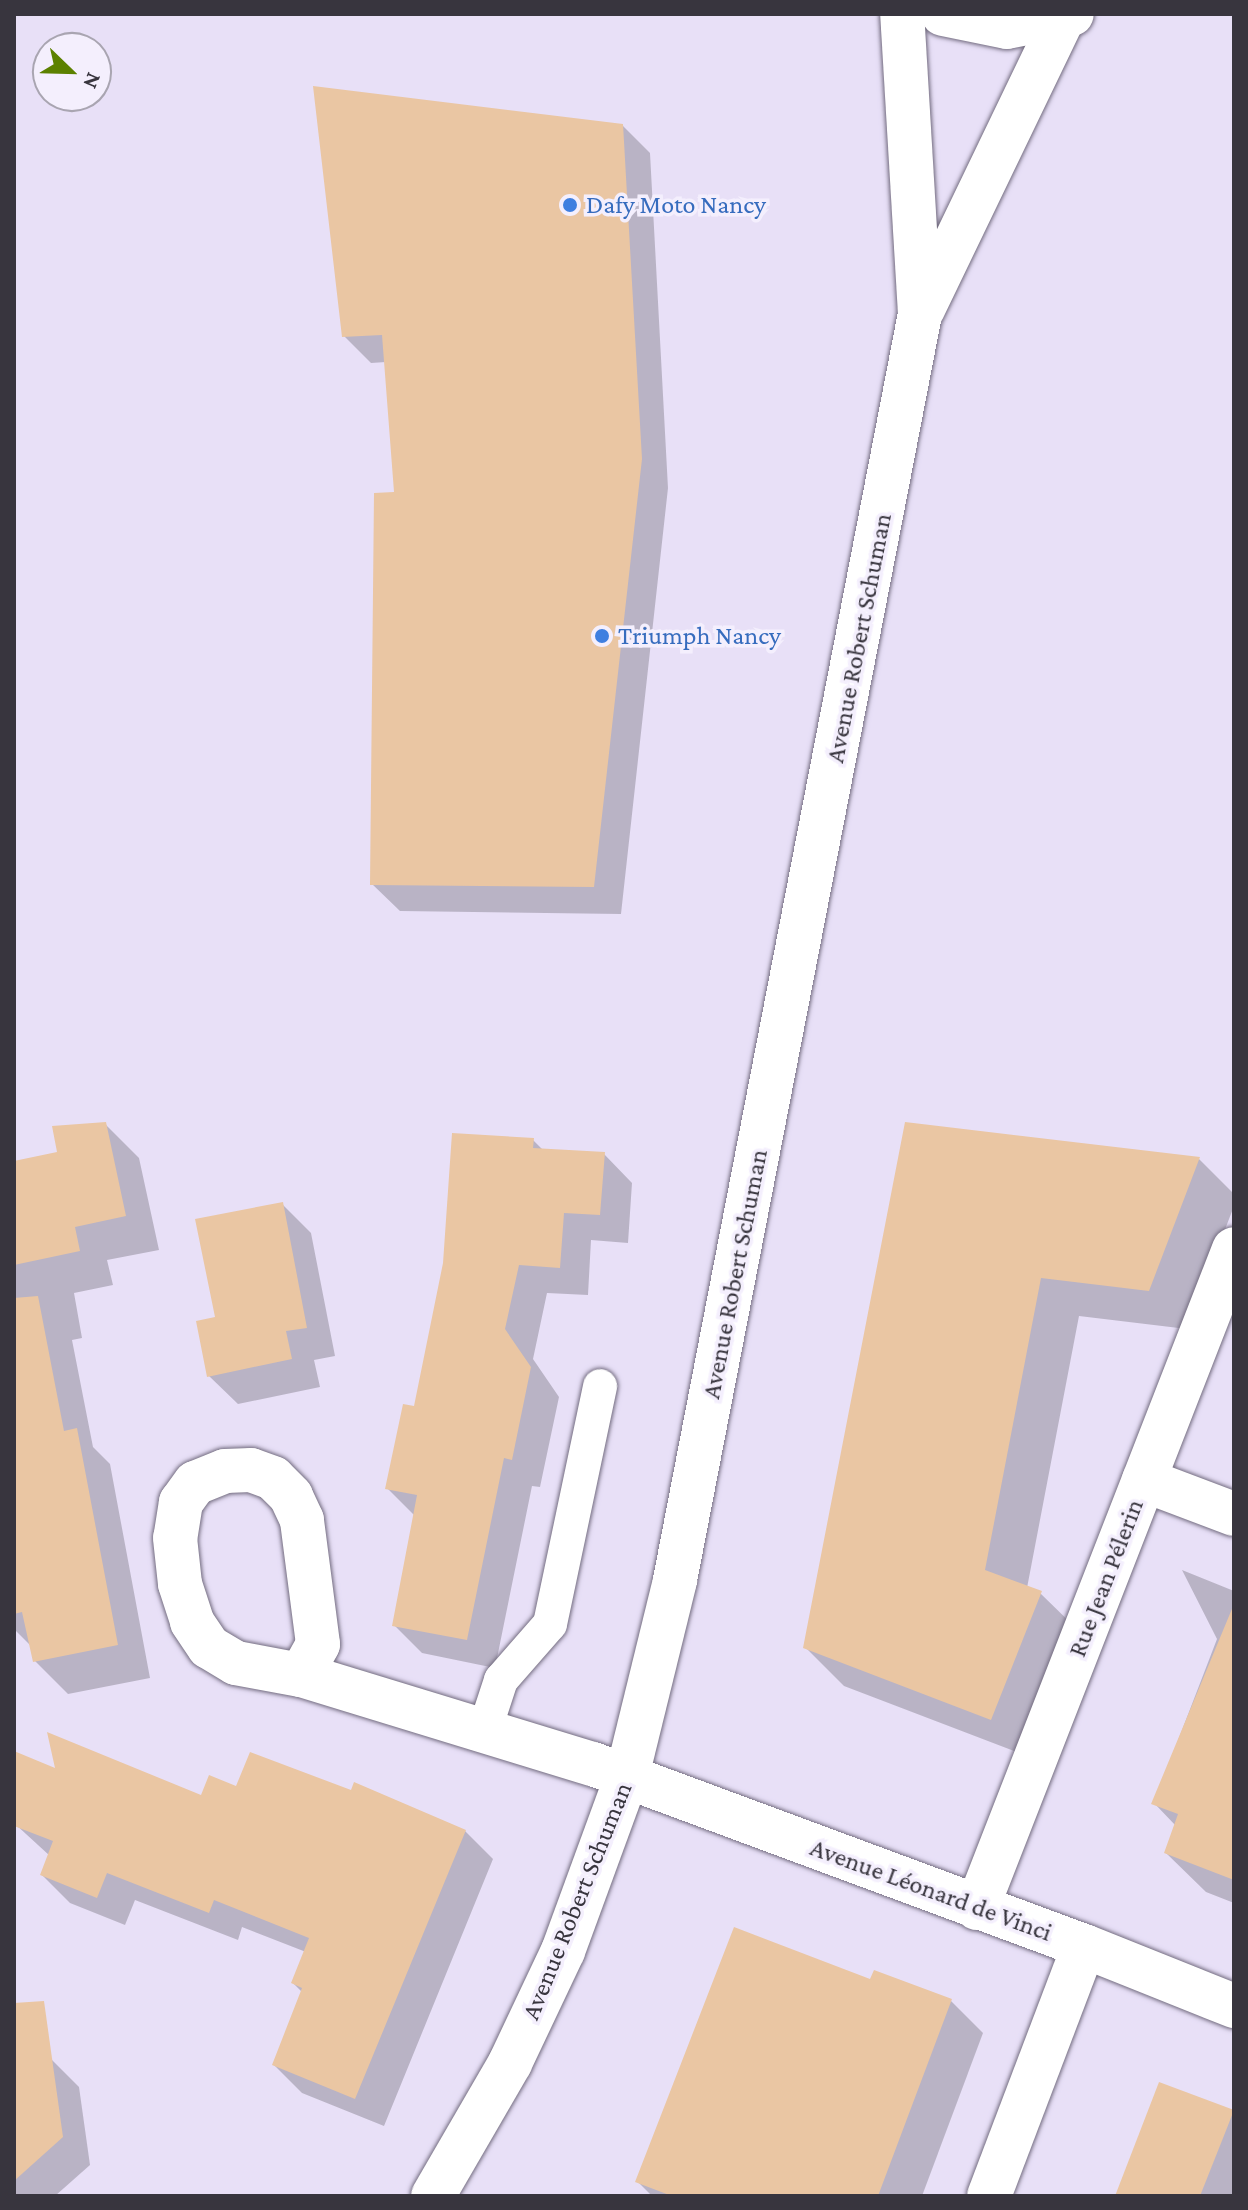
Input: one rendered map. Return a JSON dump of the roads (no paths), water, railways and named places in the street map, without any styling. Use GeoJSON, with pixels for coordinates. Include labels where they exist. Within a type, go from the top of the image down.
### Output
{"type":"FeatureCollection","features":[{"type":"Feature","properties":{"kind":"street","name":"Avenue Robert Schuman"},"geometry":{"type":"LineString","coordinates":[[433,2196],[510,2063],[563,1951],[627,1776],[663,1634],[920,314],[902,14]]}},
{"type":"Feature","properties":{"kind":"street"},"geometry":{"type":"LineString","coordinates":[[943,14],[1007,27],[1067,16]]}},
{"type":"Feature","properties":{"kind":"street","name":"Avenue Robert Schuman"},"geometry":{"type":"LineString","coordinates":[[920,314],[1067,16]]}},
{"type":"Feature","properties":{"kind":"street","name":"Rue Jean Pélerin"},"geometry":{"type":"LineString","coordinates":[[977,1908],[1234,1249]]}},
{"type":"Feature","properties":{"kind":"street"},"geometry":{"type":"LineString","coordinates":[[251,1470],[273,1478],[291,1496],[302,1520],[318,1644],[301,1675],[236,1663],[209,1647],[192,1622],[180,1584],[175,1538],[181,1502],[195,1483],[225,1471],[251,1470]]}},
{"type":"Feature","properties":{"kind":"street"},"geometry":{"type":"LineString","coordinates":[[1144,1480],[1234,1514]]}},
{"type":"Feature","properties":{"kind":"street","name":"Avenue Léonard de Vinci"},"geometry":{"type":"LineString","coordinates":[[301,1675],[627,1776],[1084,1946],[1234,2006]]}},
{"type":"Feature","properties":{"kind":"street"},"geometry":{"type":"LineString","coordinates":[[989,2196],[1084,1946]]}},
{"type":"Feature","properties":{"kind":"lane"},"geometry":{"type":"LineString","coordinates":[[484,1732],[501,1680],[550,1624],[600,1386]]}},
{"type":"Feature","properties":{"kind":"place","name":"Dafy Moto Nancy"},"geometry":{"type":"Point","coordinates":[570,205]}},
{"type":"Feature","properties":{"kind":"place","name":"Triumph Nancy"},"geometry":{"type":"Point","coordinates":[602,636]}}]}
